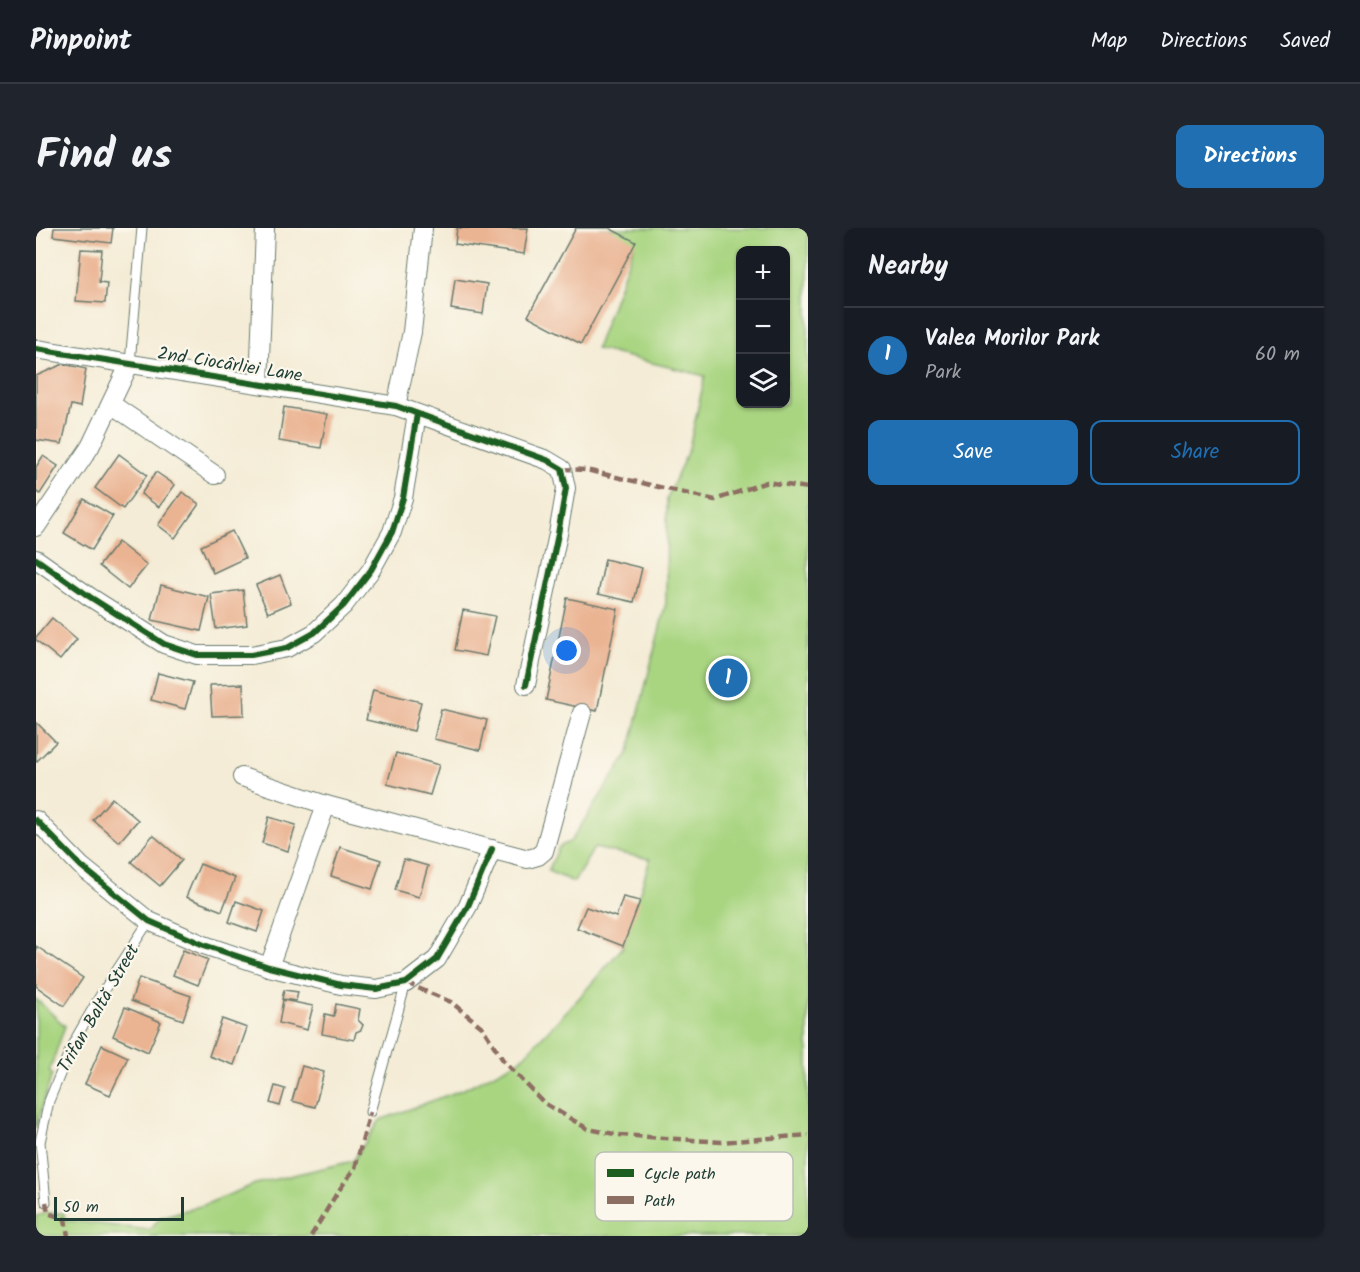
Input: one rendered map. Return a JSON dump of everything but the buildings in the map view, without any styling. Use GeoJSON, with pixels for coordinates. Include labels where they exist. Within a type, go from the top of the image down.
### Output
{"type":"FeatureCollection","features":[{"type":"Feature","properties":{"kind":"street"},"geometry":{"type":"LineString","coordinates":[[259,384],[265,228]]}},
{"type":"Feature","properties":{"kind":"street"},"geometry":{"type":"LineString","coordinates":[[396,406],[412,332],[423,228]]}},
{"type":"Feature","properties":{"kind":"street","name":"2nd Ciocârliei Lane"},"geometry":{"type":"LineString","coordinates":[[36,349],[396,406],[547,460],[562,469],[566,489],[525,685]]}},
{"type":"Feature","properties":{"kind":"street","name":"2nd Ciocârliei Lane"},"geometry":{"type":"LineString","coordinates":[[36,527],[90,447],[130,363]]}},
{"type":"Feature","properties":{"kind":"street"},"geometry":{"type":"LineString","coordinates":[[111,404],[215,475]]}},
{"type":"Feature","properties":{"kind":"street"},"geometry":{"type":"LineString","coordinates":[[36,559],[164,644],[197,655],[251,655],[287,648],[314,633],[344,605],[371,570],[392,532],[403,498],[417,414]]}},
{"type":"Feature","properties":{"kind":"street"},"geometry":{"type":"LineString","coordinates":[[242,777],[326,805],[528,859],[544,851],[582,713]]}},
{"type":"Feature","properties":{"kind":"street"},"geometry":{"type":"LineString","coordinates":[[269,967],[326,805]]}},
{"type":"Feature","properties":{"kind":"street"},"geometry":{"type":"LineString","coordinates":[[36,820],[81,866],[149,921],[204,945],[269,967],[341,985],[376,989],[406,983],[438,959],[468,906],[492,849]]}},
{"type":"Feature","properties":{"kind":"lane"},"geometry":{"type":"LineString","coordinates":[[130,363],[142,228]]}},
{"type":"Feature","properties":{"kind":"lane","name":"Trifan Baltă Street"},"geometry":{"type":"LineString","coordinates":[[46,1202],[40,1142],[49,1101],[72,1045],[100,996],[149,921]]}},
{"type":"Feature","properties":{"kind":"lane"},"geometry":{"type":"LineString","coordinates":[[370,1112],[406,983]]}},
{"type":"Feature","properties":{"kind":"green space"},"geometry":{"type":"Polygon","coordinates":[[[600,228],[808,228],[808,1236],[36,1236],[36,1216],[47,1213],[64,1213],[65,1220],[149,1230],[161,1217],[204,1205],[255,1184],[353,1161],[380,1120],[464,1089],[520,1060],[579,998],[623,947],[650,859],[594,848],[574,882],[548,871],[559,847],[571,841],[629,752],[666,603],[667,499],[689,448],[705,376],[596,349],[634,246],[600,228]]]}},
{"type":"Feature","properties":{"kind":"green space"},"geometry":{"type":"Polygon","coordinates":[[[36,999],[65,1026],[49,1072],[52,1074],[36,1128],[36,999]]]}},
{"type":"Feature","properties":{"kind":"marked path"},"geometry":{"type":"LineString","coordinates":[[562,469],[586,470],[715,500],[767,482],[808,488]]}},
{"type":"Feature","properties":{"kind":"marked path"},"geometry":{"type":"LineString","coordinates":[[406,983],[451,1002],[482,1027],[503,1060],[544,1103],[588,1129],[620,1135],[722,1142],[808,1135]]}},
{"type":"Feature","properties":{"kind":"marked path"},"geometry":{"type":"LineString","coordinates":[[311,1236],[355,1168],[370,1112]]}},
{"type":"Feature","properties":{"kind":"marked path"},"geometry":{"type":"LineString","coordinates":[[46,1202],[48,1213],[65,1219],[68,1236]]}},
{"type":"Feature","properties":{"kind":"cycle path"},"geometry":{"type":"LineString","coordinates":[[36,349],[396,406],[547,460],[562,469],[566,488],[526,685]]}},
{"type":"Feature","properties":{"kind":"cycle path"},"geometry":{"type":"LineString","coordinates":[[36,559],[164,644],[197,655],[251,655],[287,648],[314,633],[344,605],[371,570],[392,532],[403,498],[417,414]]}},
{"type":"Feature","properties":{"kind":"cycle path"},"geometry":{"type":"LineString","coordinates":[[36,820],[81,866],[149,921],[204,945],[269,967],[341,985],[376,989],[406,983],[437,959],[468,906],[492,849]]}},
{"type":"Feature","properties":{"kind":"place","name":"Valea Morilor Park"},"geometry":{"type":"Point","coordinates":[728,678]}}]}
